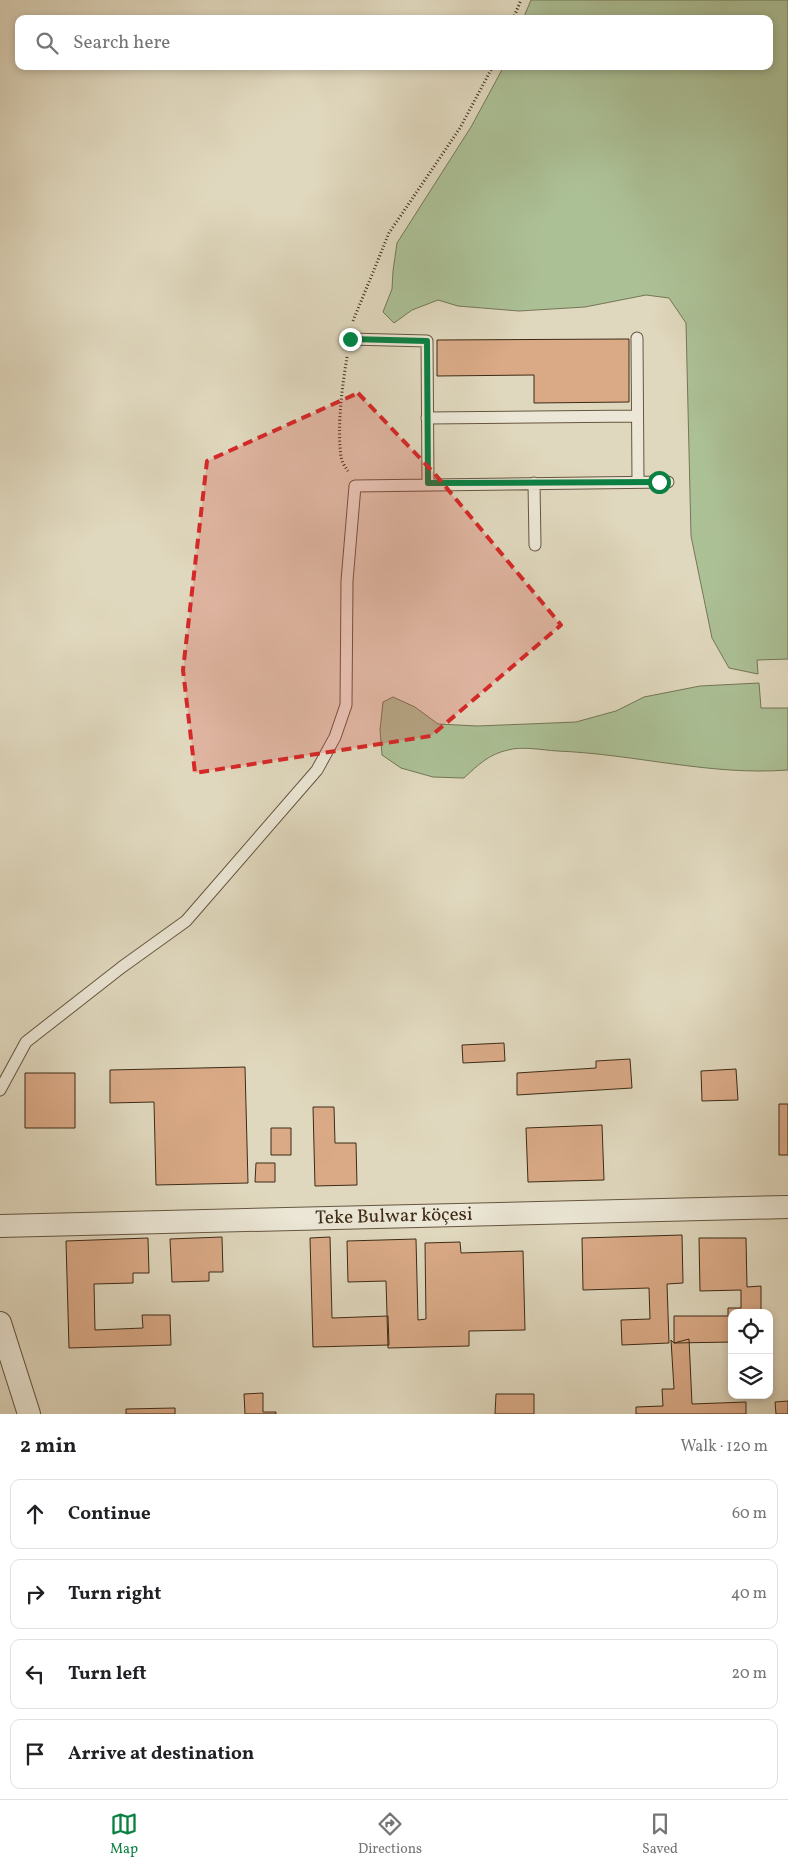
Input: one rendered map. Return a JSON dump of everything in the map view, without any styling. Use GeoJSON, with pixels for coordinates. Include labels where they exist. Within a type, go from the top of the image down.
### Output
{"type":"FeatureCollection","features":[{"type":"Feature","properties":{"kind":"street","name":"Teke Bulwar köçesi"},"geometry":{"type":"LineString","coordinates":[[0,1226],[788,1207]]}},
{"type":"Feature","properties":{"kind":"street"},"geometry":{"type":"LineString","coordinates":[[0,1323],[29,1414]]}},
{"type":"Feature","properties":{"kind":"lane"},"geometry":{"type":"LineString","coordinates":[[637,338],[638,482]]}},
{"type":"Feature","properties":{"kind":"lane"},"geometry":{"type":"LineString","coordinates":[[350,339],[427,341],[428,483]]}},
{"type":"Feature","properties":{"kind":"lane"},"geometry":{"type":"LineString","coordinates":[[427,418],[637,416]]}},
{"type":"Feature","properties":{"kind":"lane"},"geometry":{"type":"LineString","coordinates":[[0,1090],[26,1042],[122,967],[186,921],[317,770],[335,737],[346,705],[347,581],[355,486],[428,483],[668,482]]}},
{"type":"Feature","properties":{"kind":"lane"},"geometry":{"type":"LineString","coordinates":[[534,483],[535,545]]}},
{"type":"Feature","properties":{"kind":"path"},"geometry":{"type":"LineString","coordinates":[[515,15],[521,0]]}},
{"type":"Feature","properties":{"kind":"path"},"geometry":{"type":"LineString","coordinates":[[355,486],[342,459],[341,428],[344,376],[352,325],[388,233],[460,128],[491,70]]}},
{"type":"Feature","properties":{"kind":"highlighted area"},"geometry":{"type":"Polygon","coordinates":[[[358,393],[435,474],[561,625],[431,736],[195,773],[183,670],[207,461],[358,393]]]}},
{"type":"Feature","properties":{"kind":"green space"},"geometry":{"type":"Polygon","coordinates":[[[531,0],[788,0],[788,659],[757,660],[758,674],[729,668],[712,638],[691,536],[686,323],[669,298],[646,295],[585,307],[519,311],[458,306],[438,300],[412,310],[394,323],[383,312],[392,289],[397,243],[471,127],[502,70],[773,70],[773,15],[525,15],[531,0]]]}},
{"type":"Feature","properties":{"kind":"green space"},"geometry":{"type":"Polygon","coordinates":[[[759,683],[761,708],[788,708],[788,770],[730,770],[615,756],[519,748],[489,757],[464,778],[433,777],[401,768],[382,755],[380,730],[383,702],[393,697],[415,707],[438,724],[477,726],[576,722],[616,711],[644,697],[700,686],[759,683]]]}},
{"type":"Feature","properties":{"kind":"building"},"geometry":{"type":"Polygon","coordinates":[[[629,339],[629,402],[534,403],[534,375],[437,376],[437,340],[629,339]]]}},
{"type":"Feature","properties":{"kind":"building"},"geometry":{"type":"Polygon","coordinates":[[[504,1043],[505,1061],[463,1063],[462,1045],[504,1043]]]}},
{"type":"Feature","properties":{"kind":"building"},"geometry":{"type":"Polygon","coordinates":[[[630,1059],[632,1088],[517,1095],[517,1073],[596,1068],[596,1061],[630,1059]]]}},
{"type":"Feature","properties":{"kind":"building"},"geometry":{"type":"Polygon","coordinates":[[[245,1067],[248,1183],[156,1185],[154,1102],[110,1103],[110,1070],[245,1067]]]}},
{"type":"Feature","properties":{"kind":"building"},"geometry":{"type":"Polygon","coordinates":[[[736,1069],[738,1100],[702,1101],[701,1071],[736,1069]]]}},
{"type":"Feature","properties":{"kind":"building"},"geometry":{"type":"Polygon","coordinates":[[[25,1073],[75,1073],[75,1128],[25,1128],[25,1073]]]}},
{"type":"Feature","properties":{"kind":"building"},"geometry":{"type":"Polygon","coordinates":[[[779,1104],[788,1104],[788,1155],[779,1155],[779,1104]]]}},
{"type":"Feature","properties":{"kind":"building"},"geometry":{"type":"Polygon","coordinates":[[[313,1107],[334,1107],[335,1143],[356,1143],[357,1185],[315,1186],[313,1107]]]}},
{"type":"Feature","properties":{"kind":"building"},"geometry":{"type":"Polygon","coordinates":[[[602,1125],[604,1180],[528,1182],[526,1128],[602,1125]]]}},
{"type":"Feature","properties":{"kind":"building"},"geometry":{"type":"Polygon","coordinates":[[[271,1128],[291,1128],[291,1155],[271,1155],[271,1128]]]}},
{"type":"Feature","properties":{"kind":"building"},"geometry":{"type":"Polygon","coordinates":[[[256,1163],[275,1163],[275,1182],[255,1182],[256,1163]]]}},
{"type":"Feature","properties":{"kind":"building"},"geometry":{"type":"Polygon","coordinates":[[[682,1235],[683,1283],[667,1284],[669,1343],[622,1345],[621,1320],[650,1319],[649,1288],[583,1290],[582,1238],[682,1235]]]}},
{"type":"Feature","properties":{"kind":"building"},"geometry":{"type":"Polygon","coordinates":[[[222,1237],[223,1272],[209,1272],[209,1281],[172,1282],[170,1239],[222,1237]]]}},
{"type":"Feature","properties":{"kind":"building"},"geometry":{"type":"Polygon","coordinates":[[[330,1237],[332,1318],[388,1316],[389,1345],[313,1347],[310,1238],[330,1237]]]}},
{"type":"Feature","properties":{"kind":"building"},"geometry":{"type":"Polygon","coordinates":[[[148,1238],[149,1273],[133,1273],[133,1283],[94,1284],[95,1330],[143,1328],[142,1315],[170,1315],[171,1345],[69,1348],[66,1241],[148,1238]]]}},
{"type":"Feature","properties":{"kind":"building"},"geometry":{"type":"Polygon","coordinates":[[[699,1238],[746,1238],[747,1287],[761,1286],[761,1309],[728,1309],[741,1308],[741,1290],[700,1291],[699,1238]]]}},
{"type":"Feature","properties":{"kind":"building"},"geometry":{"type":"Polygon","coordinates":[[[416,1239],[418,1320],[426,1319],[425,1243],[460,1242],[461,1253],[523,1251],[525,1330],[469,1331],[469,1346],[388,1348],[386,1281],[348,1282],[347,1241],[416,1239]]]}},
{"type":"Feature","properties":{"kind":"building"},"geometry":{"type":"Polygon","coordinates":[[[674,1316],[728,1316],[728,1342],[674,1343],[674,1316]]]}},
{"type":"Feature","properties":{"kind":"building"},"geometry":{"type":"Polygon","coordinates":[[[689,1339],[692,1404],[746,1402],[746,1414],[636,1414],[636,1407],[663,1406],[662,1389],[674,1389],[671,1340],[674,1343],[689,1339]]]}},
{"type":"Feature","properties":{"kind":"building"},"geometry":{"type":"Polygon","coordinates":[[[263,1393],[263,1412],[276,1412],[276,1414],[245,1414],[244,1394],[263,1393]]]}},
{"type":"Feature","properties":{"kind":"building"},"geometry":{"type":"Polygon","coordinates":[[[496,1394],[534,1394],[534,1414],[495,1414],[496,1394]]]}},
{"type":"Feature","properties":{"kind":"building"},"geometry":{"type":"Polygon","coordinates":[[[788,1401],[788,1414],[776,1414],[775,1402],[788,1401]]]}},
{"type":"Feature","properties":{"kind":"building"},"geometry":{"type":"Polygon","coordinates":[[[175,1408],[175,1414],[126,1414],[126,1409],[175,1408]]]}},
{"type":"Feature","properties":{"kind":"route"},"geometry":{"type":"LineString","coordinates":[[350,339],[427,341],[428,483],[659,482]]}}]}
